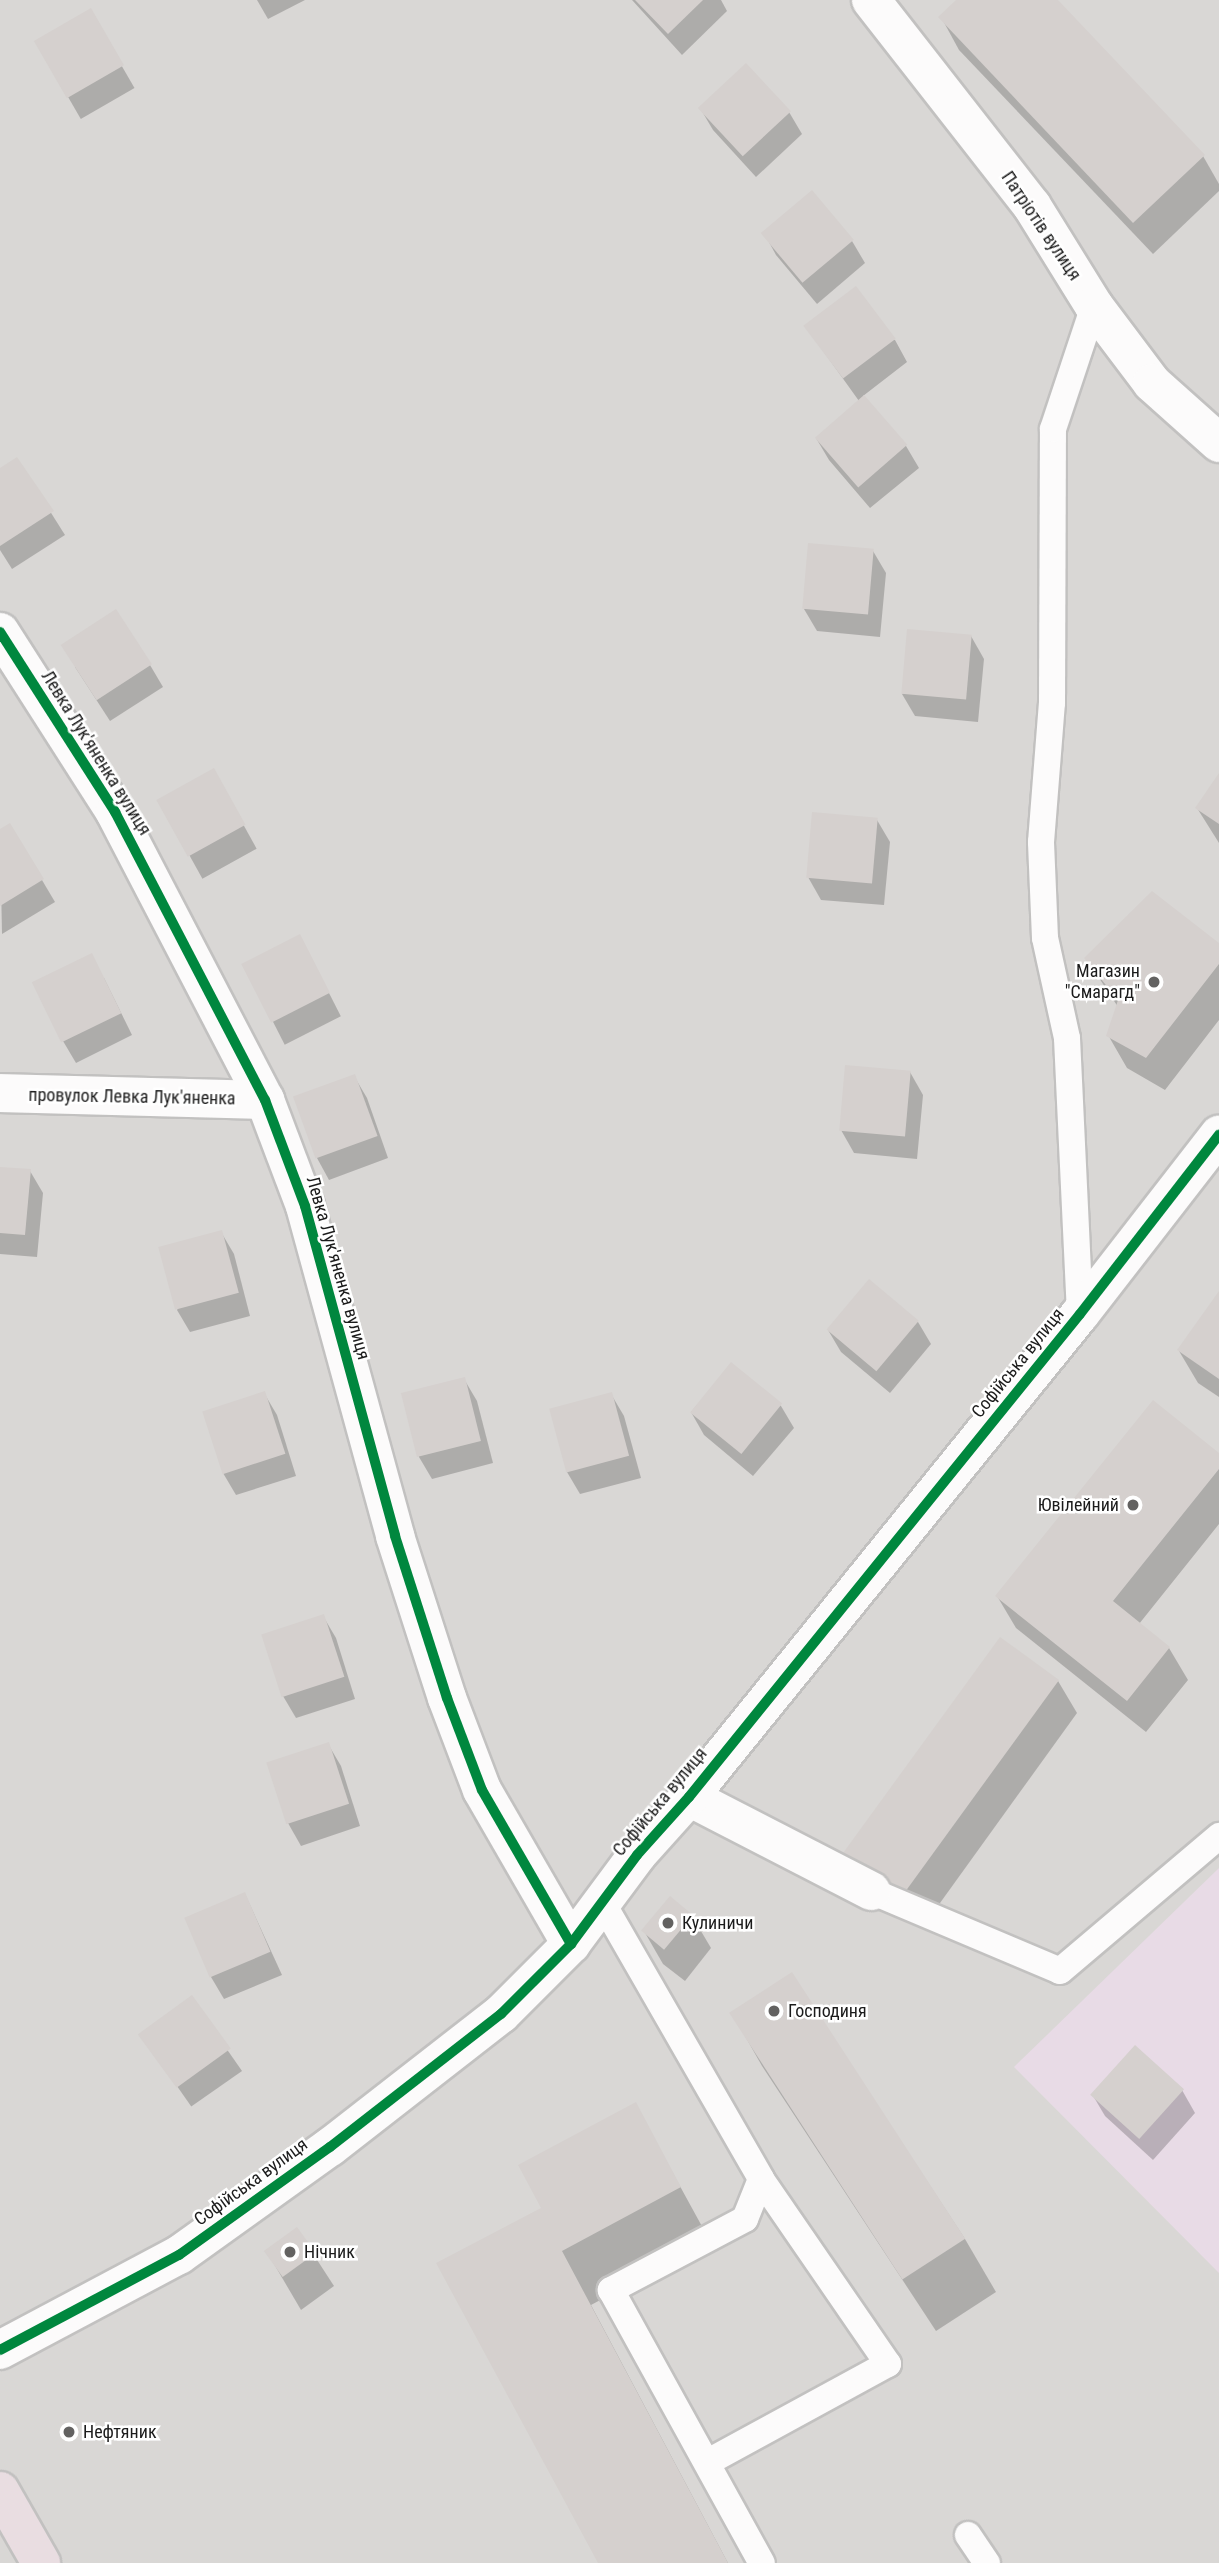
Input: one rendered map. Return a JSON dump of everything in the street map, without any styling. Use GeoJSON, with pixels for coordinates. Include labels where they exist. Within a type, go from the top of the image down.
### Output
{"type":"FeatureCollection","features":[{"type":"Feature","properties":{"kind":"highway"},"geometry":{"type":"LineString","coordinates":[[0,2491],[41,2563]]}},
{"type":"Feature","properties":{"kind":"street","name":"Патріотів вулиця"},"geometry":{"type":"LineString","coordinates":[[871,0],[1032,206],[1094,306],[1152,383],[1219,443]]}},
{"type":"Feature","properties":{"kind":"street","name":"Левка Лук'яненка вулиця"},"geometry":{"type":"LineString","coordinates":[[0,632],[115,812],[265,1100],[305,1206],[396,1536],[447,1698],[482,1790],[570,1944]]}},
{"type":"Feature","properties":{"kind":"street","name":"провулок Левка Лук'яненка"},"geometry":{"type":"LineString","coordinates":[[0,1093],[265,1100]]}},
{"type":"Feature","properties":{"kind":"street","name":"Софійська вулиця"},"geometry":{"type":"LineString","coordinates":[[0,2350],[179,2255],[330,2147],[501,2014],[570,1944],[637,1855],[689,1797],[1080,1314],[1219,1135]]}},
{"type":"Feature","properties":{"kind":"street"},"geometry":{"type":"LineString","coordinates":[[689,1797],[871,1891]]}},
{"type":"Feature","properties":{"kind":"lane"},"geometry":{"type":"LineString","coordinates":[[1080,1314],[1067,1038],[1045,937],[1041,842],[1052,704],[1053,429],[1094,306]]}},
{"type":"Feature","properties":{"kind":"lane"},"geometry":{"type":"LineString","coordinates":[[871,1891],[1060,1970],[1219,1836]]}},
{"type":"Feature","properties":{"kind":"lane"},"geometry":{"type":"LineString","coordinates":[[602,1902],[761,2179],[888,2364],[708,2462]]}},
{"type":"Feature","properties":{"kind":"lane"},"geometry":{"type":"LineString","coordinates":[[761,2179],[745,2219],[611,2290],[762,2563]]}},
{"type":"Feature","properties":{"kind":"lane"},"geometry":{"type":"LineString","coordinates":[[968,2535],[987,2563]]}},
{"type":"Feature","properties":{"kind":"shaded area"},"geometry":{"type":"Polygon","coordinates":[[[0,0],[1219,0],[1219,2563],[0,2563],[0,0]]]}},
{"type":"Feature","properties":{"kind":"shaded area"},"geometry":{"type":"Polygon","coordinates":[[[1219,1868],[1219,2273],[1014,2067],[1219,1868]]]}},
{"type":"Feature","properties":{"kind":"building"},"geometry":{"type":"Polygon","coordinates":[[[635,0],[703,0],[668,34],[635,0]]]}},
{"type":"Feature","properties":{"kind":"building"},"geometry":{"type":"Polygon","coordinates":[[[956,0],[1058,0],[1205,155],[1133,223],[938,17],[956,0]]]}},
{"type":"Feature","properties":{"kind":"building"},"geometry":{"type":"Polygon","coordinates":[[[91,8],[124,65],[67,98],[34,41],[91,8]]]}},
{"type":"Feature","properties":{"kind":"building"},"geometry":{"type":"Polygon","coordinates":[[[746,63],[791,111],[743,156],[698,108],[746,63]]]}},
{"type":"Feature","properties":{"kind":"building"},"geometry":{"type":"Polygon","coordinates":[[[812,190],[854,240],[802,283],[761,233],[812,190]]]}},
{"type":"Feature","properties":{"kind":"building"},"geometry":{"type":"Polygon","coordinates":[[[856,286],[896,339],[843,378],[803,326],[856,286]]]}},
{"type":"Feature","properties":{"kind":"building"},"geometry":{"type":"Polygon","coordinates":[[[864,395],[907,445],[858,487],[815,438],[864,395]]]}},
{"type":"Feature","properties":{"kind":"building"},"geometry":{"type":"Polygon","coordinates":[[[17,457],[54,511],[0,546],[0,468],[17,457]]]}},
{"type":"Feature","properties":{"kind":"building"},"geometry":{"type":"Polygon","coordinates":[[[808,543],[874,549],[868,615],[802,609],[808,543]]]}},
{"type":"Feature","properties":{"kind":"building"},"geometry":{"type":"Polygon","coordinates":[[[116,609],[152,664],[97,700],[61,645],[116,609]]]}},
{"type":"Feature","properties":{"kind":"building"},"geometry":{"type":"Polygon","coordinates":[[[907,629],[972,635],[966,699],[901,694],[907,629]]]}},
{"type":"Feature","properties":{"kind":"building"},"geometry":{"type":"Polygon","coordinates":[[[214,768],[246,825],[188,857],[156,800],[214,768]]]}},
{"type":"Feature","properties":{"kind":"building"},"geometry":{"type":"Polygon","coordinates":[[[1219,773],[1219,824],[1195,808],[1219,773]]]}},
{"type":"Feature","properties":{"kind":"building"},"geometry":{"type":"Polygon","coordinates":[[[812,812],[878,818],[872,884],[806,878],[812,812]]]}},
{"type":"Feature","properties":{"kind":"building"},"geometry":{"type":"Polygon","coordinates":[[[10,823],[44,879],[0,906],[0,829],[10,823]]]}},
{"type":"Feature","properties":{"kind":"building","name":"Магазин \"Смарагд\""},"geometry":{"type":"Polygon","coordinates":[[[1152,891],[1219,943],[1219,964],[1146,1058],[1106,1036],[1118,1000],[1084,958],[1152,891]]]}},
{"type":"Feature","properties":{"kind":"building"},"geometry":{"type":"Polygon","coordinates":[[[300,934],[330,993],[271,1023],[241,964],[300,934]]]}},
{"type":"Feature","properties":{"kind":"building"},"geometry":{"type":"Polygon","coordinates":[[[92,953],[121,1013],[61,1043],[32,982],[92,953]]]}},
{"type":"Feature","properties":{"kind":"building"},"geometry":{"type":"Polygon","coordinates":[[[845,1065],[911,1071],[905,1137],[839,1131],[845,1065]]]}},
{"type":"Feature","properties":{"kind":"building"},"geometry":{"type":"Polygon","coordinates":[[[355,1074],[378,1136],[316,1159],[293,1097],[355,1074]]]}},
{"type":"Feature","properties":{"kind":"building"},"geometry":{"type":"Polygon","coordinates":[[[0,1167],[31,1169],[25,1235],[0,1233],[0,1167]]]}},
{"type":"Feature","properties":{"kind":"building"},"geometry":{"type":"Polygon","coordinates":[[[222,1230],[239,1293],[175,1310],[158,1247],[222,1230]]]}},
{"type":"Feature","properties":{"kind":"building"},"geometry":{"type":"Polygon","coordinates":[[[869,1279],[919,1321],[876,1371],[827,1330],[869,1279]]]}},
{"type":"Feature","properties":{"kind":"building"},"geometry":{"type":"Polygon","coordinates":[[[1219,1291],[1219,1379],[1177,1350],[1219,1291]]]}},
{"type":"Feature","properties":{"kind":"building"},"geometry":{"type":"Polygon","coordinates":[[[731,1362],[782,1404],[741,1454],[690,1413],[731,1362]]]}},
{"type":"Feature","properties":{"kind":"building"},"geometry":{"type":"Polygon","coordinates":[[[465,1377],[481,1441],[417,1457],[401,1393],[465,1377]]]}},
{"type":"Feature","properties":{"kind":"building"},"geometry":{"type":"Polygon","coordinates":[[[265,1391],[285,1454],[223,1474],[202,1411],[265,1391]]]}},
{"type":"Feature","properties":{"kind":"building"},"geometry":{"type":"Polygon","coordinates":[[[612,1392],[629,1456],[566,1473],[549,1409],[612,1392]]]}},
{"type":"Feature","properties":{"kind":"building"},"geometry":{"type":"Polygon","coordinates":[[[1153,1400],[1219,1453],[1219,1469],[1113,1601],[1170,1647],[1127,1701],[995,1596],[1153,1400]]]}},
{"type":"Feature","properties":{"kind":"building"},"geometry":{"type":"Polygon","coordinates":[[[324,1614],[344,1677],[282,1697],[261,1634],[324,1614]]]}},
{"type":"Feature","properties":{"kind":"building"},"geometry":{"type":"Polygon","coordinates":[[[1000,1637],[1059,1680],[902,1896],[843,1853],[1000,1637]]]}},
{"type":"Feature","properties":{"kind":"building"},"geometry":{"type":"Polygon","coordinates":[[[329,1742],[349,1804],[286,1824],[266,1762],[329,1742]]]}},
{"type":"Feature","properties":{"kind":"building"},"geometry":{"type":"Polygon","coordinates":[[[245,1892],[270,1952],[210,1978],[184,1918],[245,1892]]]}},
{"type":"Feature","properties":{"kind":"building","name":"Кулиничи"},"geometry":{"type":"Polygon","coordinates":[[[670,1896],[693,1915],[664,1950],[641,1930],[670,1896]]]}},
{"type":"Feature","properties":{"kind":"building"},"geometry":{"type":"Polygon","coordinates":[[[792,1972],[965,2239],[902,2280],[729,2013],[792,1972]]]}},
{"type":"Feature","properties":{"kind":"building"},"geometry":{"type":"Polygon","coordinates":[[[192,1995],[231,2048],[177,2088],[138,2034],[192,1995]]]}},
{"type":"Feature","properties":{"kind":"building"},"geometry":{"type":"Polygon","coordinates":[[[1135,2045],[1184,2089],[1139,2139],[1090,2095],[1135,2045]]]}},
{"type":"Feature","properties":{"kind":"building"},"geometry":{"type":"Polygon","coordinates":[[[636,2102],[681,2187],[562,2251],[728,2563],[598,2563],[436,2263],[541,2208],[518,2165],[636,2102]]]}},
{"type":"Feature","properties":{"kind":"building","name":"Нічник"},"geometry":{"type":"Polygon","coordinates":[[[297,2227],[316,2253],[283,2277],[264,2251],[297,2227]]]}},
{"type":"Feature","properties":{"kind":"cycle path"},"geometry":{"type":"LineString","coordinates":[[0,632],[115,812],[265,1100],[305,1206],[395,1536],[447,1698],[482,1790],[571,1944]]}},
{"type":"Feature","properties":{"kind":"cycle path"},"geometry":{"type":"LineString","coordinates":[[0,2350],[179,2255],[330,2147],[501,2014],[571,1944],[637,1855],[689,1797],[1080,1314],[1219,1135]]}},
{"type":"Feature","properties":{"kind":"place","name":"Магазин \"Смарагд\""},"geometry":{"type":"Point","coordinates":[1154,982]}},
{"type":"Feature","properties":{"kind":"place","name":"Ювілейний"},"geometry":{"type":"Point","coordinates":[1133,1505]}},
{"type":"Feature","properties":{"kind":"place","name":"Кулиничи"},"geometry":{"type":"Point","coordinates":[668,1923]}},
{"type":"Feature","properties":{"kind":"place","name":"Господиня"},"geometry":{"type":"Point","coordinates":[774,2011]}},
{"type":"Feature","properties":{"kind":"place","name":"Нічник"},"geometry":{"type":"Point","coordinates":[290,2252]}},
{"type":"Feature","properties":{"kind":"place","name":"Нефтяник"},"geometry":{"type":"Point","coordinates":[69,2432]}}]}
